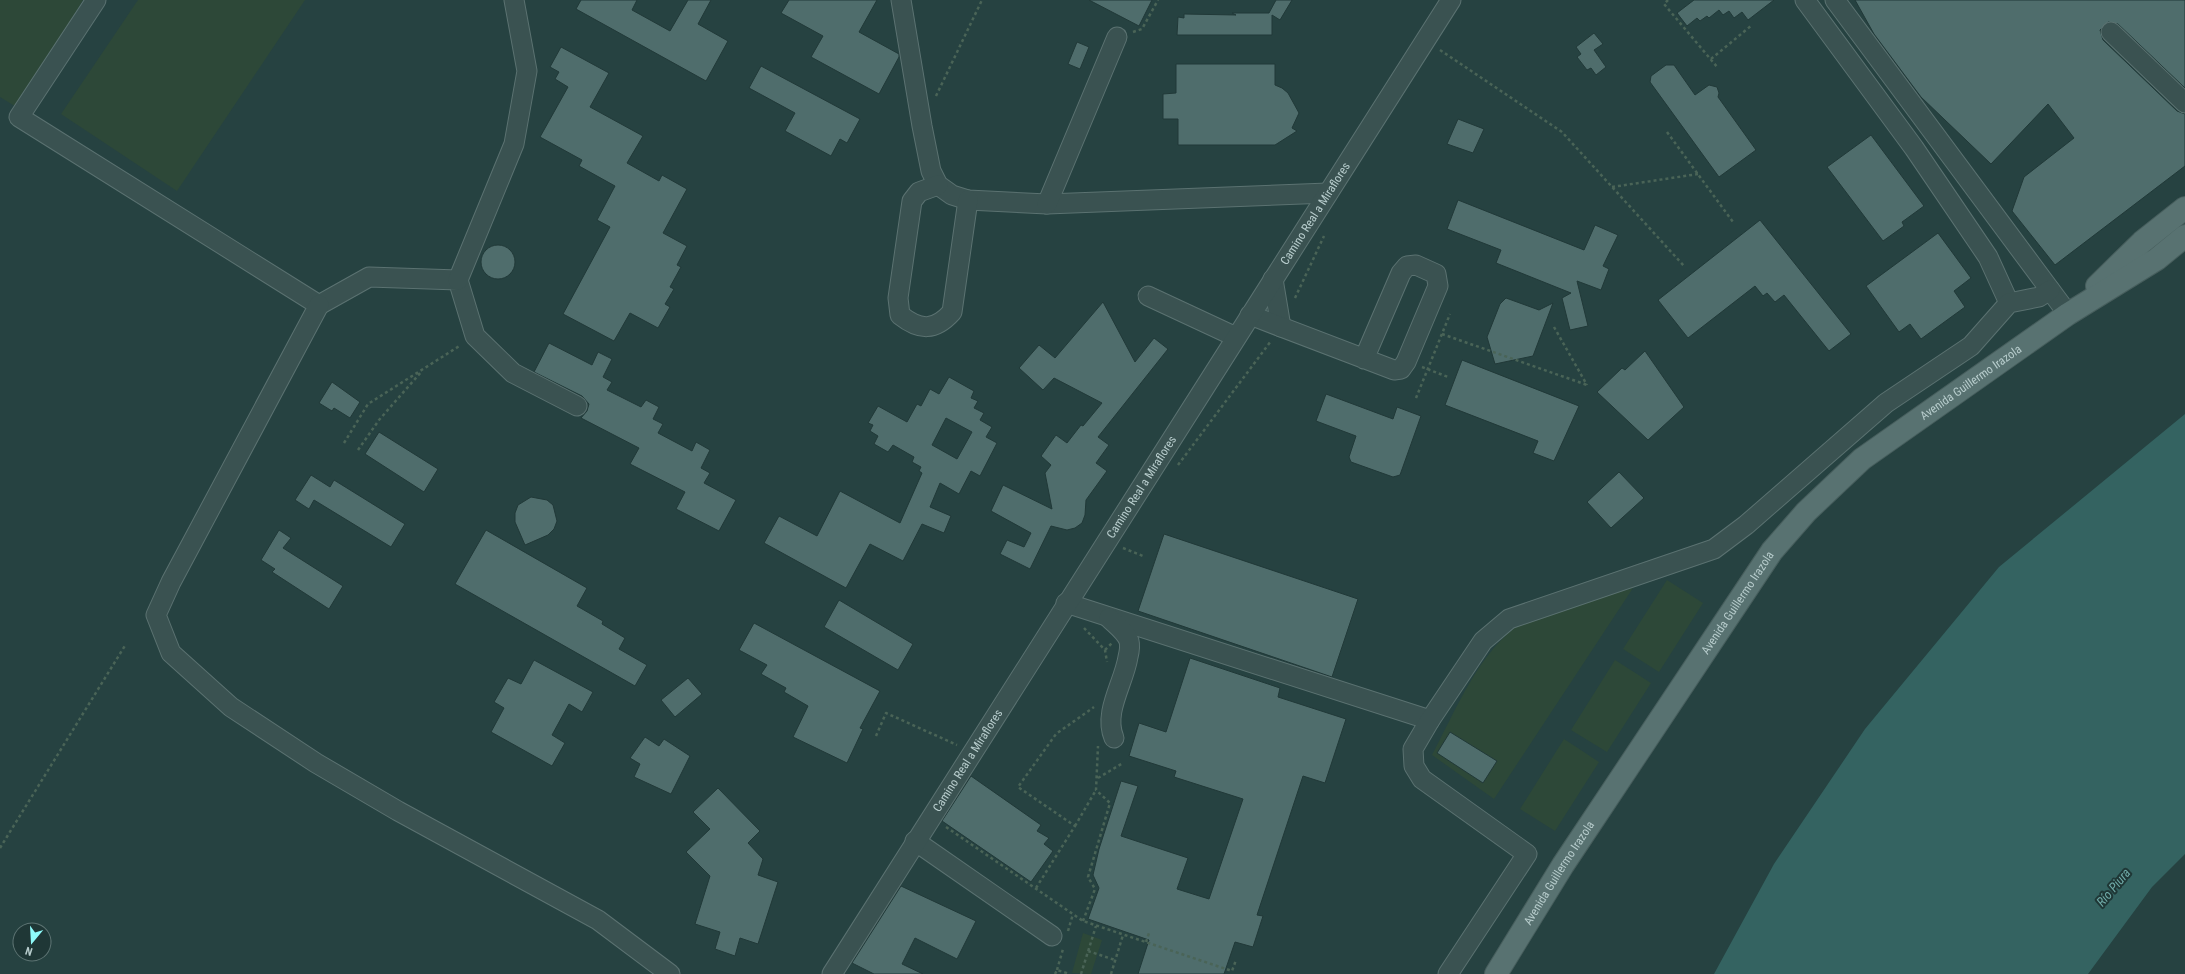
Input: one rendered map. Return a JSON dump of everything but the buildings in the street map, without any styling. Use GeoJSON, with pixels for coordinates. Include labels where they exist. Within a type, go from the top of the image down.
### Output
{"type":"FeatureCollection","features":[{"type":"Feature","properties":{"kind":"main road","name":"Avenida Guillermo Irazola"},"geometry":{"type":"LineString","coordinates":[[2068,314],[2142,242],[2185,208]]}},
{"type":"Feature","properties":{"kind":"main road","name":"Avenida Guillermo Irazola"},"geometry":{"type":"LineString","coordinates":[[1496,974],[1563,865],[1772,551],[1806,512],[1862,459],[2068,314],[2157,259],[2185,236]]}},
{"type":"Feature","properties":{"kind":"main road"},"geometry":{"type":"LineString","coordinates":[[2142,242],[2157,259]]}},
{"type":"Feature","properties":{"kind":"lane"},"geometry":{"type":"LineString","coordinates":[[96,0],[19,117],[319,305]]}},
{"type":"Feature","properties":{"kind":"lane"},"geometry":{"type":"LineString","coordinates":[[514,0],[527,71],[514,144],[458,280],[475,336],[513,373],[577,406]]}},
{"type":"Feature","properties":{"kind":"lane"},"geometry":{"type":"LineString","coordinates":[[901,0],[931,171],[938,185],[952,195],[968,200],[1047,204],[1328,193]]}},
{"type":"Feature","properties":{"kind":"lane","name":"Camino Real a Miraflores"},"geometry":{"type":"LineString","coordinates":[[832,974],[1066,603],[1452,0]]}},
{"type":"Feature","properties":{"kind":"lane"},"geometry":{"type":"LineString","coordinates":[[1805,0],[1914,148],[1958,212],[1988,257],[2009,303]]}},
{"type":"Feature","properties":{"kind":"lane"},"geometry":{"type":"LineString","coordinates":[[1835,0],[2068,314]]}},
{"type":"Feature","properties":{"kind":"lane"},"geometry":{"type":"LineString","coordinates":[[2111,32],[2185,103]]}},
{"type":"Feature","properties":{"kind":"lane"},"geometry":{"type":"LineString","coordinates":[[1047,204],[1118,37]]}},
{"type":"Feature","properties":{"kind":"lane"},"geometry":{"type":"LineString","coordinates":[[938,185],[919,192],[912,202],[898,298],[900,315],[912,324],[927,328],[942,323],[952,312],[968,200]]}},
{"type":"Feature","properties":{"kind":"lane"},"geometry":{"type":"LineString","coordinates":[[1250,315],[1364,359],[1394,370],[1401,369],[1406,362],[1438,286],[1436,274],[1416,264],[1407,266],[1401,273],[1364,359]]}},
{"type":"Feature","properties":{"kind":"lane"},"geometry":{"type":"LineString","coordinates":[[458,280],[369,277],[319,305],[171,582],[156,615],[171,653],[231,707],[316,763],[398,811],[598,920],[670,974]]}},
{"type":"Feature","properties":{"kind":"lane"},"geometry":{"type":"LineString","coordinates":[[1273,279],[1281,327]]}},
{"type":"Feature","properties":{"kind":"lane"},"geometry":{"type":"LineString","coordinates":[[1448,974],[1527,854],[1422,780],[1414,766],[1413,749],[1430,720],[1483,641],[1509,619],[1714,549],[1746,525],[1886,403],[1971,346],[2009,303],[2039,297],[2050,290]]}},
{"type":"Feature","properties":{"kind":"lane"},"geometry":{"type":"LineString","coordinates":[[1148,296],[1236,337]]}},
{"type":"Feature","properties":{"kind":"lane"},"geometry":{"type":"LineString","coordinates":[[1066,603],[1430,720]]}},
{"type":"Feature","properties":{"kind":"lane"},"geometry":{"type":"LineString","coordinates":[[1106,616],[1123,631],[1129,642],[1126,668],[1110,717],[1110,728],[1106,740]]}},
{"type":"Feature","properties":{"kind":"lane"},"geometry":{"type":"LineString","coordinates":[[915,841],[1052,936]]}},
{"type":"Feature","properties":{"kind":"path"},"geometry":{"type":"LineString","coordinates":[[935,98],[982,0]]}},
{"type":"Feature","properties":{"kind":"path"},"geometry":{"type":"LineString","coordinates":[[1118,37],[1142,29],[1158,0]]}},
{"type":"Feature","properties":{"kind":"path"},"geometry":{"type":"LineString","coordinates":[[1668,0],[1664,4],[1718,68]]}},
{"type":"Feature","properties":{"kind":"path"},"geometry":{"type":"LineString","coordinates":[[1711,59],[1752,25]]}},
{"type":"Feature","properties":{"kind":"path"},"geometry":{"type":"LineString","coordinates":[[1426,41],[1562,132],[1684,266]]}},
{"type":"Feature","properties":{"kind":"path"},"geometry":{"type":"LineString","coordinates":[[1667,132],[1733,222]]}},
{"type":"Feature","properties":{"kind":"path"},"geometry":{"type":"LineString","coordinates":[[1612,187],[1698,174]]}},
{"type":"Feature","properties":{"kind":"path"},"geometry":{"type":"LineString","coordinates":[[1294,299],[1326,230]]}},
{"type":"Feature","properties":{"kind":"path"},"geometry":{"type":"LineString","coordinates":[[1416,398],[1450,314]]}},
{"type":"Feature","properties":{"kind":"path"},"geometry":{"type":"LineString","coordinates":[[1174,471],[1281,327]]}},
{"type":"Feature","properties":{"kind":"path"},"geometry":{"type":"LineString","coordinates":[[1442,334],[1587,386],[1554,327]]}},
{"type":"Feature","properties":{"kind":"path"},"geometry":{"type":"LineString","coordinates":[[344,443],[368,404],[475,336]]}},
{"type":"Feature","properties":{"kind":"path"},"geometry":{"type":"LineString","coordinates":[[1406,362],[1448,377]]}},
{"type":"Feature","properties":{"kind":"path"},"geometry":{"type":"LineString","coordinates":[[358,450],[379,420],[424,368]]}},
{"type":"Feature","properties":{"kind":"path"},"geometry":{"type":"LineString","coordinates":[[1118,546],[1143,556]]}},
{"type":"Feature","properties":{"kind":"path"},"geometry":{"type":"LineString","coordinates":[[1081,626],[1105,650],[1108,660],[1106,667]]}},
{"type":"Feature","properties":{"kind":"path"},"geometry":{"type":"LineString","coordinates":[[0,848],[126,644]]}},
{"type":"Feature","properties":{"kind":"path"},"geometry":{"type":"LineString","coordinates":[[1075,826],[1018,787],[1056,734],[1098,704],[1098,712]]}},
{"type":"Feature","properties":{"kind":"path"},"geometry":{"type":"LineString","coordinates":[[876,736],[886,713],[972,752]]}},
{"type":"Feature","properties":{"kind":"path"},"geometry":{"type":"LineString","coordinates":[[1036,888],[1096,790],[1106,740]]}},
{"type":"Feature","properties":{"kind":"path"},"geometry":{"type":"LineString","coordinates":[[1098,778],[1123,763]]}},
{"type":"Feature","properties":{"kind":"path"},"geometry":{"type":"LineString","coordinates":[[1083,921],[1095,889],[1088,876],[1110,803],[1096,790]]}},
{"type":"Feature","properties":{"kind":"path"},"geometry":{"type":"LineString","coordinates":[[941,824],[1083,921],[1232,971],[1236,960]]}},
{"type":"Feature","properties":{"kind":"path"},"geometry":{"type":"LineString","coordinates":[[1081,974],[1096,926]]}},
{"type":"Feature","properties":{"kind":"path"},"geometry":{"type":"LineString","coordinates":[[1146,942],[1150,933]]}},
{"type":"Feature","properties":{"kind":"path"},"geometry":{"type":"LineString","coordinates":[[1111,974],[1123,935]]}},
{"type":"Feature","properties":{"kind":"path"},"geometry":{"type":"LineString","coordinates":[[1088,951],[1115,960]]}},
{"type":"Feature","properties":{"kind":"path"},"geometry":{"type":"LineString","coordinates":[[1055,974],[1056,970],[1070,974]]}},
{"type":"Feature","properties":{"kind":"green space"},"geometry":{"type":"Polygon","coordinates":[[[0,0],[83,0],[18,108],[0,97],[0,0]]]}},
{"type":"Feature","properties":{"kind":"green space"},"geometry":{"type":"Polygon","coordinates":[[[138,0],[305,0],[177,191],[61,114],[138,0]]]}},
{"type":"Feature","properties":{"kind":"green space"},"geometry":{"type":"Polygon","coordinates":[[[1667,580],[1703,603],[1659,672],[1623,649],[1667,580]]]}},
{"type":"Feature","properties":{"kind":"green space"},"geometry":{"type":"Polygon","coordinates":[[[1633,588],[1494,799],[1432,755],[1460,701],[1481,665],[1507,634],[1522,623],[1546,612],[1633,588]]]}},
{"type":"Feature","properties":{"kind":"green space"},"geometry":{"type":"Polygon","coordinates":[[[1615,660],[1651,683],[1607,752],[1571,730],[1615,660]]]}},
{"type":"Feature","properties":{"kind":"green space"},"geometry":{"type":"Polygon","coordinates":[[[1564,739],[1599,762],[1555,831],[1520,809],[1564,739]]]}},
{"type":"Feature","properties":{"kind":"green space"},"geometry":{"type":"Polygon","coordinates":[[[1083,933],[1102,940],[1091,974],[1072,973],[1083,933]]]}},
{"type":"Feature","properties":{"kind":"water","name":"Río Piura"},"geometry":{"type":"Polygon","coordinates":[[[2185,414],[2185,854],[2152,887],[2088,974],[1714,974],[1774,864],[1865,729],[1999,567],[2185,414]]]}}]}
